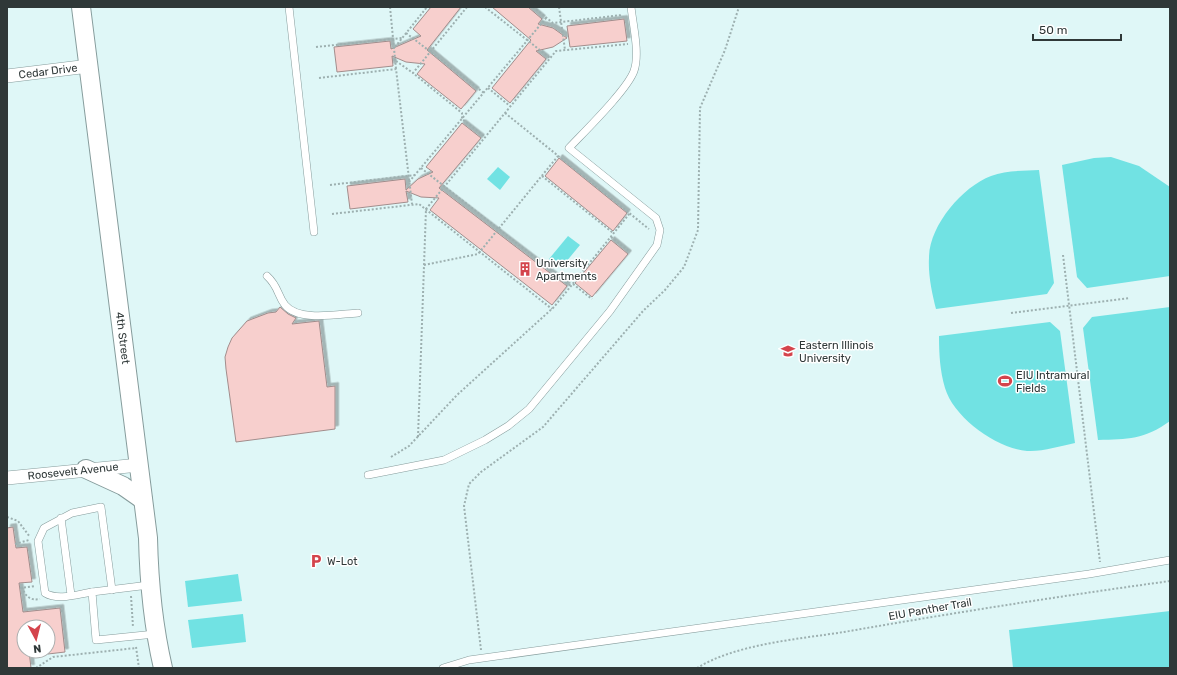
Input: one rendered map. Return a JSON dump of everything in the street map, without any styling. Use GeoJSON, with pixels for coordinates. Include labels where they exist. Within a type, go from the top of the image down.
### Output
{"type":"FeatureCollection","features":[{"type":"Feature","properties":{"kind":"street","name":"4th Street"},"geometry":{"type":"LineString","coordinates":[[81,7],[148,538],[149,585],[155,634],[163,668]]}},
{"type":"Feature","properties":{"kind":"street","name":"Cedar Drive"},"geometry":{"type":"LineString","coordinates":[[7,76],[89,66]]}},
{"type":"Feature","properties":{"kind":"street","name":"Roosevelt Avenue"},"geometry":{"type":"LineString","coordinates":[[7,478],[86,469],[139,465]]}},
{"type":"Feature","properties":{"kind":"street"},"geometry":{"type":"LineString","coordinates":[[86,469],[118,483],[143,500]]}},
{"type":"Feature","properties":{"kind":"lane"},"geometry":{"type":"LineString","coordinates":[[289,7],[314,232]]}},
{"type":"Feature","properties":{"kind":"lane"},"geometry":{"type":"LineString","coordinates":[[368,475],[444,460],[466,451],[508,426],[528,409],[610,311],[657,245],[660,230],[656,218],[569,148],[625,85],[634,71],[636,57],[631,10]]}},
{"type":"Feature","properties":{"kind":"lane"},"geometry":{"type":"LineString","coordinates":[[267,276],[275,284],[285,305],[296,313],[319,315],[358,313]]}},
{"type":"Feature","properties":{"kind":"lane"},"geometry":{"type":"LineString","coordinates":[[112,590],[101,507],[82,510],[61,518],[44,528],[38,541],[43,589],[45,593],[50,596],[71,595],[92,592],[112,590],[149,585]]}},
{"type":"Feature","properties":{"kind":"lane"},"geometry":{"type":"LineString","coordinates":[[61,518],[71,595]]}},
{"type":"Feature","properties":{"kind":"lane"},"geometry":{"type":"LineString","coordinates":[[443,668],[469,660],[1102,572],[1170,560]]}},
{"type":"Feature","properties":{"kind":"lane"},"geometry":{"type":"LineString","coordinates":[[92,592],[96,640],[155,634]]}},
{"type":"Feature","properties":{"kind":"path"},"geometry":{"type":"LineString","coordinates":[[390,7],[412,204]]}},
{"type":"Feature","properties":{"kind":"path"},"geometry":{"type":"LineString","coordinates":[[394,47],[426,7]]}},
{"type":"Feature","properties":{"kind":"path"},"geometry":{"type":"LineString","coordinates":[[413,73],[467,7]]}},
{"type":"Feature","properties":{"kind":"path"},"geometry":{"type":"LineString","coordinates":[[486,7],[550,58]]}},
{"type":"Feature","properties":{"kind":"path"},"geometry":{"type":"LineString","coordinates":[[533,7],[553,23],[631,10]]}},
{"type":"Feature","properties":{"kind":"path"},"geometry":{"type":"LineString","coordinates":[[559,7],[565,50]]}},
{"type":"Feature","properties":{"kind":"path"},"geometry":{"type":"LineString","coordinates":[[409,182],[546,18]]}},
{"type":"Feature","properties":{"kind":"path"},"geometry":{"type":"LineString","coordinates":[[406,33],[484,93]]}},
{"type":"Feature","properties":{"kind":"path"},"geometry":{"type":"LineString","coordinates":[[316,47],[402,38]]}},
{"type":"Feature","properties":{"kind":"path"},"geometry":{"type":"LineString","coordinates":[[418,436],[426,209],[556,51],[635,43]]}},
{"type":"Feature","properties":{"kind":"path"},"geometry":{"type":"LineString","coordinates":[[395,61],[413,73],[462,113],[462,119]]}},
{"type":"Feature","properties":{"kind":"path"},"geometry":{"type":"LineString","coordinates":[[319,78],[396,69]]}},
{"type":"Feature","properties":{"kind":"path"},"geometry":{"type":"LineString","coordinates":[[488,88],[510,106]]}},
{"type":"Feature","properties":{"kind":"path"},"geometry":{"type":"LineString","coordinates":[[505,113],[649,229]]}},
{"type":"Feature","properties":{"kind":"path"},"geometry":{"type":"LineString","coordinates":[[462,119],[485,137]]}},
{"type":"Feature","properties":{"kind":"path"},"geometry":{"type":"LineString","coordinates":[[424,265],[480,252],[558,156]]}},
{"type":"Feature","properties":{"kind":"path"},"geometry":{"type":"LineString","coordinates":[[421,168],[592,299]]}},
{"type":"Feature","properties":{"kind":"path"},"geometry":{"type":"LineString","coordinates":[[330,185],[415,175]]}},
{"type":"Feature","properties":{"kind":"path"},"geometry":{"type":"LineString","coordinates":[[542,176],[613,234]]}},
{"type":"Feature","properties":{"kind":"path"},"geometry":{"type":"LineString","coordinates":[[332,214],[419,204],[552,309]]}},
{"type":"Feature","properties":{"kind":"path"},"geometry":{"type":"LineString","coordinates":[[391,457],[409,446],[457,395],[552,309],[630,213]]}},
{"type":"Feature","properties":{"kind":"path"},"geometry":{"type":"LineString","coordinates":[[611,237],[630,252]]}},
{"type":"Feature","properties":{"kind":"path"},"geometry":{"type":"LineString","coordinates":[[1062,255],[1102,572]]}},
{"type":"Feature","properties":{"kind":"path"},"geometry":{"type":"LineString","coordinates":[[1011,313],[1130,298]]}},
{"type":"Feature","properties":{"kind":"path"},"geometry":{"type":"LineString","coordinates":[[7,517],[18,521],[30,539],[15,544]]}},
{"type":"Feature","properties":{"kind":"path","name":"EIU Panther Trail"},"geometry":{"type":"LineString","coordinates":[[697,668],[706,663],[750,648],[1006,604],[1170,581]]}},
{"type":"Feature","properties":{"kind":"path"},"geometry":{"type":"LineString","coordinates":[[35,586],[21,588],[27,597],[33,600],[41,599]]}},
{"type":"Feature","properties":{"kind":"path"},"geometry":{"type":"LineString","coordinates":[[36,668],[53,658],[136,648]]}},
{"type":"Feature","properties":{"kind":"shaded area"},"geometry":{"type":"Polygon","coordinates":[[[1111,157],[1139,166],[1170,187],[1170,276],[1087,288],[1077,277],[1062,165],[1094,158],[1111,157]]]}},
{"type":"Feature","properties":{"kind":"shaded area"},"geometry":{"type":"Polygon","coordinates":[[[498,167],[510,177],[500,190],[487,179],[498,167]]]}},
{"type":"Feature","properties":{"kind":"shaded area"},"geometry":{"type":"Polygon","coordinates":[[[1039,170],[1054,283],[1047,294],[936,309],[929,271],[930,246],[941,221],[949,209],[969,189],[980,181],[991,176],[1009,172],[1039,170]]]}},
{"type":"Feature","properties":{"kind":"shaded area"},"geometry":{"type":"Polygon","coordinates":[[[568,236],[580,245],[561,268],[549,259],[568,236]]]}},
{"type":"Feature","properties":{"kind":"shaded area","name":"EIU Intramural Fields"},"geometry":{"type":"Polygon","coordinates":[[[1170,307],[1170,421],[1144,435],[1127,439],[1098,440],[1083,328],[1092,317],[1170,307]]]}},
{"type":"Feature","properties":{"kind":"shaded area","name":"EIU Intramural Fields"},"geometry":{"type":"Polygon","coordinates":[[[1050,322],[1060,331],[1075,443],[1039,451],[1015,449],[990,438],[978,430],[957,410],[945,388],[942,375],[939,336],[1050,322]]]}},
{"type":"Feature","properties":{"kind":"shaded area"},"geometry":{"type":"Polygon","coordinates":[[[238,574],[242,601],[188,607],[185,581],[238,574]]]}},
{"type":"Feature","properties":{"kind":"shaded area"},"geometry":{"type":"Polygon","coordinates":[[[1170,611],[1170,668],[1013,668],[1009,630],[1170,611]]]}},
{"type":"Feature","properties":{"kind":"shaded area"},"geometry":{"type":"Polygon","coordinates":[[[243,614],[246,642],[192,648],[188,620],[243,614]]]}},
{"type":"Feature","properties":{"kind":"building"},"geometry":{"type":"Polygon","coordinates":[[[431,7],[461,7],[427,50],[476,91],[461,109],[417,74],[425,64],[406,62],[392,56],[393,66],[337,72],[334,47],[390,41],[391,49],[421,36],[413,29],[431,7]]]}},
{"type":"Feature","properties":{"kind":"building"},"geometry":{"type":"Polygon","coordinates":[[[492,7],[528,7],[542,19],[538,24],[553,28],[567,38],[553,47],[536,51],[546,59],[510,103],[492,88],[531,40],[492,7]]]}},
{"type":"Feature","properties":{"kind":"building"},"geometry":{"type":"Polygon","coordinates":[[[624,19],[627,41],[570,47],[567,26],[624,19]]]}},
{"type":"Feature","properties":{"kind":"building"},"geometry":{"type":"Polygon","coordinates":[[[462,123],[481,138],[439,188],[567,286],[552,305],[430,210],[439,198],[421,197],[406,191],[408,202],[350,209],[347,186],[405,179],[406,190],[418,179],[433,172],[426,167],[462,123]]]}},
{"type":"Feature","properties":{"kind":"building","name":"University Apartments"},"geometry":{"type":"Polygon","coordinates":[[[559,158],[627,213],[613,231],[545,176],[559,158]]]}},
{"type":"Feature","properties":{"kind":"building","name":"University Apartments"},"geometry":{"type":"Polygon","coordinates":[[[611,240],[628,254],[592,297],[575,283],[611,240]]]}},
{"type":"Feature","properties":{"kind":"building"},"geometry":{"type":"Polygon","coordinates":[[[280,307],[288,314],[296,318],[292,324],[319,321],[327,387],[335,386],[335,429],[236,442],[226,369],[225,357],[228,347],[232,338],[247,321],[268,313],[276,312],[280,307]]]}},
{"type":"Feature","properties":{"kind":"building"},"geometry":{"type":"Polygon","coordinates":[[[13,527],[16,548],[27,547],[32,582],[19,583],[23,612],[60,608],[65,652],[56,653],[56,619],[16,619],[16,659],[30,659],[31,668],[7,668],[7,528],[13,527]]]}},
{"type":"Feature","properties":{"kind":"place","name":"University Apartments"},"geometry":{"type":"Point","coordinates":[525,269]}},
{"type":"Feature","properties":{"kind":"place","name":"Eastern Illinois University"},"geometry":{"type":"Point","coordinates":[788,351]}},
{"type":"Feature","properties":{"kind":"place","name":"EIU Intramural Fields"},"geometry":{"type":"Point","coordinates":[1005,381]}},
{"type":"Feature","properties":{"kind":"place","name":"W-Lot"},"geometry":{"type":"Point","coordinates":[316,561]}}]}
